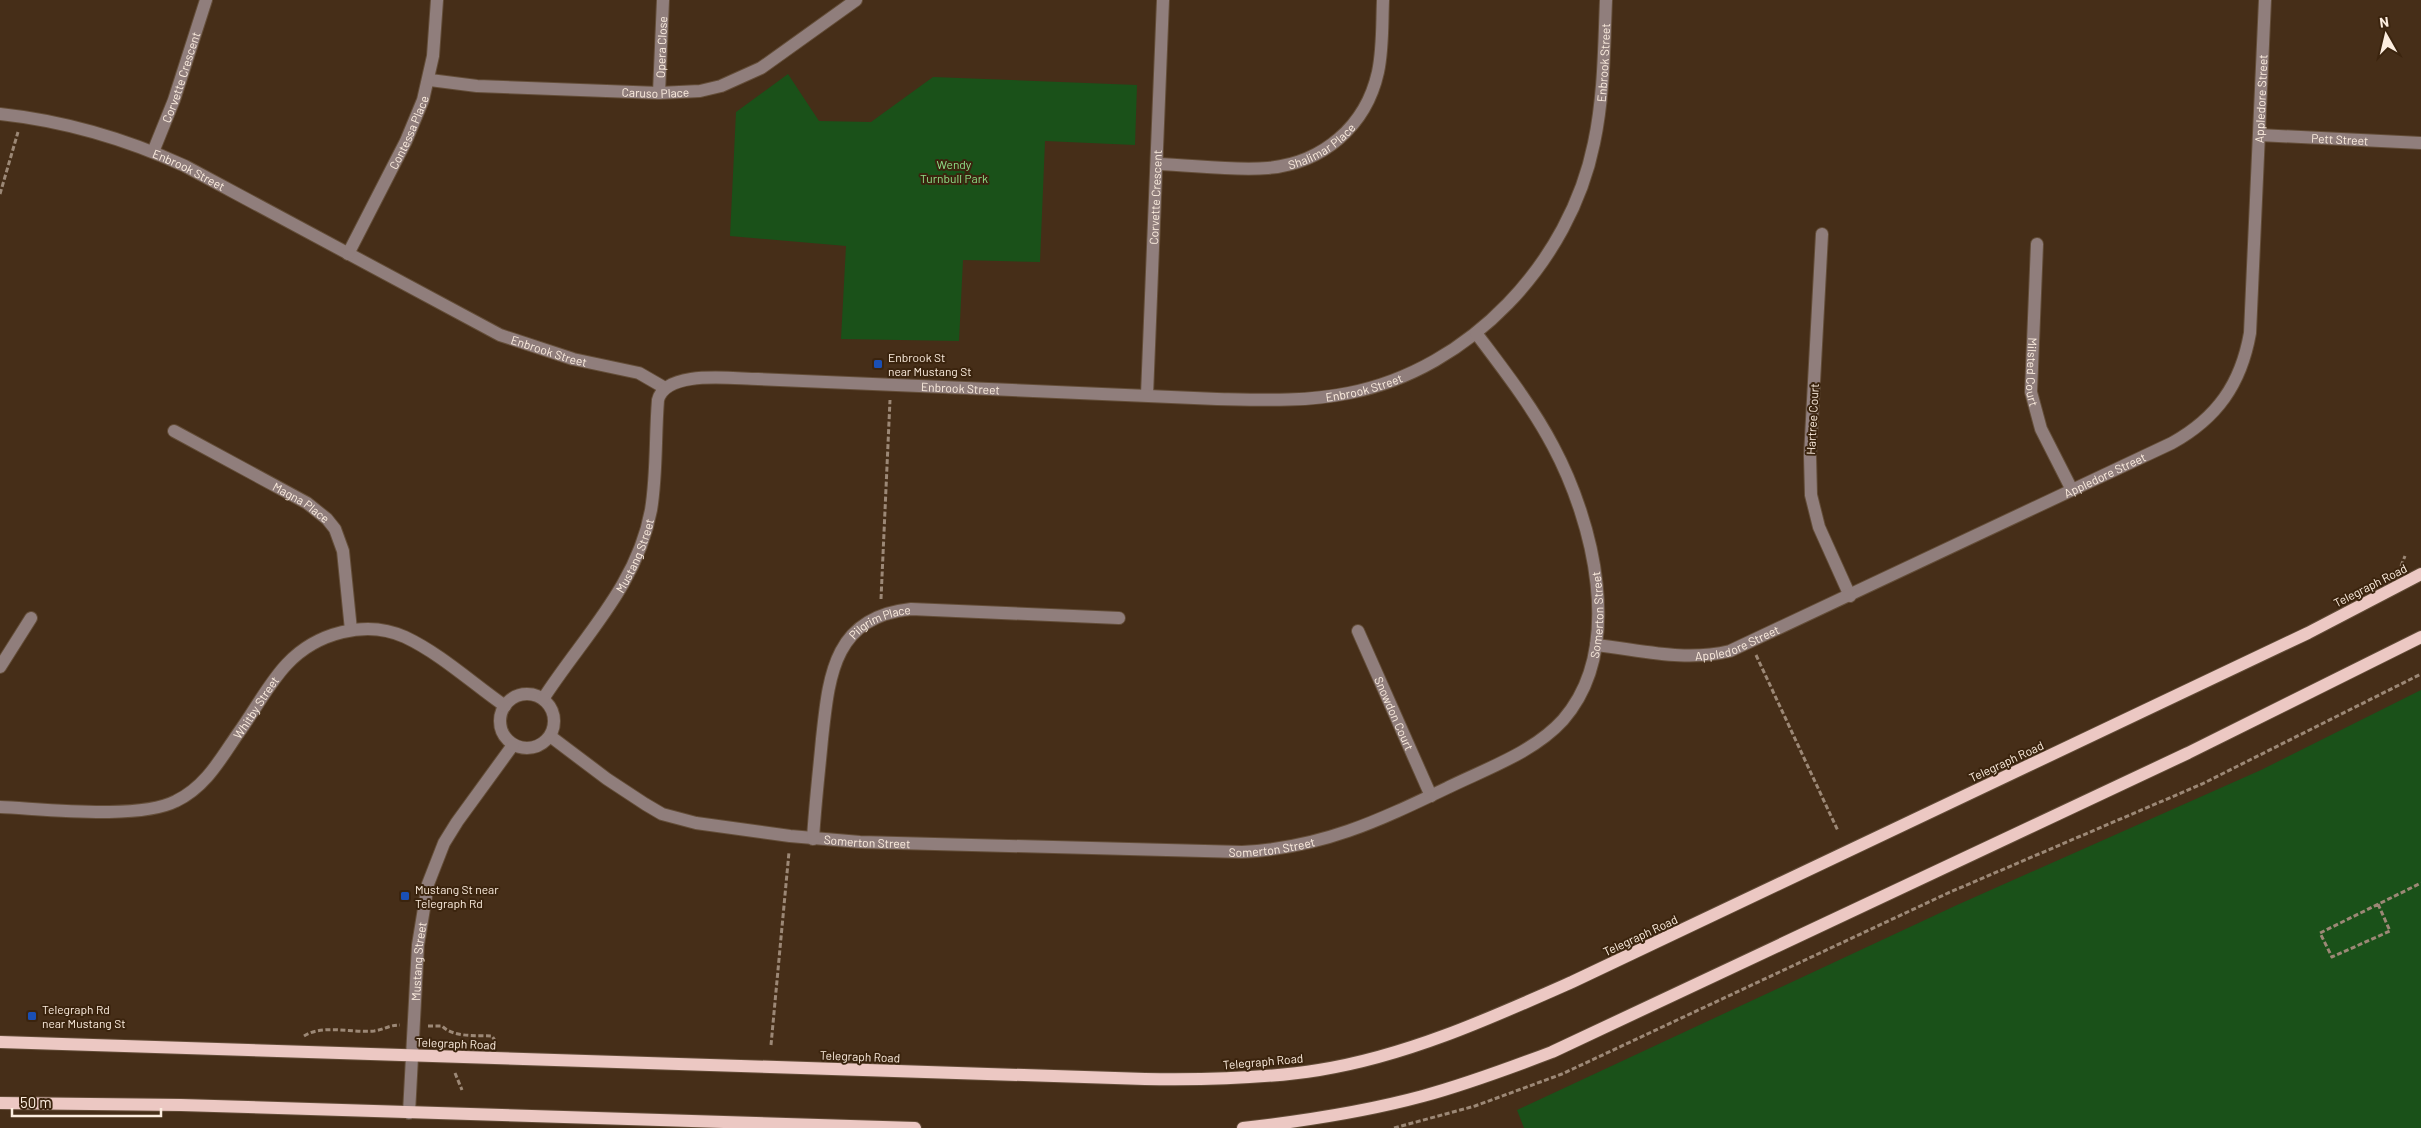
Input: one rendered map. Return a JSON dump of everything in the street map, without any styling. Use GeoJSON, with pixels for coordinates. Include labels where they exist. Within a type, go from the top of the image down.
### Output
{"type":"FeatureCollection","features":[{"type":"Feature","properties":{"kind":"main road","name":"Telegraph Road"},"geometry":{"type":"LineString","coordinates":[[0,1042],[1145,1080],[1194,1080],[1279,1075],[1348,1064],[1421,1044],[1572,982],[2308,633],[2421,574]]}},
{"type":"Feature","properties":{"kind":"main road"},"geometry":{"type":"LineString","coordinates":[[1243,1128],[1327,1116],[1421,1097],[1552,1052],[2170,762],[2421,637]]}},
{"type":"Feature","properties":{"kind":"main road"},"geometry":{"type":"LineString","coordinates":[[0,1103],[181,1105],[914,1128]]}},
{"type":"Feature","properties":{"kind":"street","name":"Corvette Crescent"},"geometry":{"type":"LineString","coordinates":[[153,152],[174,100],[206,0]]}},
{"type":"Feature","properties":{"kind":"street","name":"Contessa Place"},"geometry":{"type":"LineString","coordinates":[[348,254],[406,141],[430,80],[437,0]]}},
{"type":"Feature","properties":{"kind":"street","name":"Opera Close"},"geometry":{"type":"LineString","coordinates":[[659,93],[663,0]]}},
{"type":"Feature","properties":{"kind":"street","name":"Caruso Place"},"geometry":{"type":"LineString","coordinates":[[430,80],[477,86],[659,93],[700,91],[741,78],[761,68],[856,0]]}},
{"type":"Feature","properties":{"kind":"street","name":"Corvette Crescent"},"geometry":{"type":"LineString","coordinates":[[1147,395],[1163,0]]}},
{"type":"Feature","properties":{"kind":"street","name":"Shalimar Place"},"geometry":{"type":"LineString","coordinates":[[1157,164],[1267,168],[1300,162],[1331,146],[1360,117],[1374,87],[1379,62],[1383,0]]}},
{"type":"Feature","properties":{"kind":"street","name":"Enbrook Street"},"geometry":{"type":"LineString","coordinates":[[0,114],[21,116],[88,130],[153,152],[184,166],[500,336],[565,357],[639,373],[665,388],[679,381],[704,379],[1271,400],[1318,398],[1348,393],[1382,384],[1422,367],[1476,333],[1528,281],[1561,233],[1576,202],[1594,144],[1600,111],[1606,0]]}},
{"type":"Feature","properties":{"kind":"street","name":"Appledore Street"},"geometry":{"type":"LineString","coordinates":[[1596,645],[1680,657],[1713,655],[1750,643],[2191,432],[2220,405],[2231,387],[2247,351],[2250,332],[2265,0]]}},
{"type":"Feature","properties":{"kind":"street","name":"Pett Street"},"geometry":{"type":"LineString","coordinates":[[2259,136],[2421,143]]}},
{"type":"Feature","properties":{"kind":"street","name":"Hartree Court"},"geometry":{"type":"LineString","coordinates":[[1822,234],[1810,456],[1811,495],[1819,527],[1850,596]]}},
{"type":"Feature","properties":{"kind":"street","name":"Milsted Court"},"geometry":{"type":"LineString","coordinates":[[2037,244],[2031,392],[2041,430],[2072,490]]}},
{"type":"Feature","properties":{"kind":"street","name":"Somerton Street"},"geometry":{"type":"LineString","coordinates":[[550,736],[607,779],[662,814],[696,823],[790,836],[1242,852],[1270,851],[1295,847],[1344,834],[1431,796],[1524,750],[1544,737],[1563,720],[1577,700],[1593,664],[1598,621],[1595,576],[1588,538],[1576,495],[1566,470],[1542,426],[1476,333]]}},
{"type":"Feature","properties":{"kind":"street","name":"Mustang Street"},"geometry":{"type":"LineString","coordinates":[[543,699],[606,614],[630,573],[640,548],[650,511],[658,400],[665,388]]}},
{"type":"Feature","properties":{"kind":"street","name":"Magna Place"},"geometry":{"type":"LineString","coordinates":[[174,431],[307,503],[327,519],[335,529],[343,551],[351,630]]}},
{"type":"Feature","properties":{"kind":"street","name":"Pilgrim Place"},"geometry":{"type":"LineString","coordinates":[[813,838],[829,682],[837,656],[853,635],[884,614],[899,610],[927,609],[1119,618]]}},
{"type":"Feature","properties":{"kind":"street"},"geometry":{"type":"LineString","coordinates":[[0,667],[31,618]]}},
{"type":"Feature","properties":{"kind":"street","name":"Whitby Street"},"geometry":{"type":"LineString","coordinates":[[0,807],[129,811],[158,808],[175,802],[203,782],[286,664],[325,637],[351,630],[379,630],[405,637],[436,656],[505,706]]}},
{"type":"Feature","properties":{"kind":"street","name":"Snowdon Court"},"geometry":{"type":"LineString","coordinates":[[1358,631],[1431,796]]}},
{"type":"Feature","properties":{"kind":"street"},"geometry":{"type":"LineString","coordinates":[[527,694],[543,699],[549,705],[555,720],[550,736],[545,742],[530,749],[513,745],[502,732],[501,714],[505,706],[518,696],[527,694]]}},
{"type":"Feature","properties":{"kind":"street","name":"Mustang Street"},"geometry":{"type":"LineString","coordinates":[[409,1113],[418,944],[428,884],[444,843],[513,745]]}},
{"type":"Feature","properties":{"kind":"path"},"geometry":{"type":"LineString","coordinates":[[0,194],[21,116]]}},
{"type":"Feature","properties":{"kind":"path"},"geometry":{"type":"LineString","coordinates":[[884,614],[881,602],[890,385]]}},
{"type":"Feature","properties":{"kind":"path"},"geometry":{"type":"LineString","coordinates":[[1750,643],[1838,831]]}},
{"type":"Feature","properties":{"kind":"path"},"geometry":{"type":"LineString","coordinates":[[1394,1128],[1475,1106],[1562,1074],[1948,893],[2202,784],[2421,674]]}},
{"type":"Feature","properties":{"kind":"path"},"geometry":{"type":"LineString","coordinates":[[771,1045],[790,836]]}},
{"type":"Feature","properties":{"kind":"path"},"geometry":{"type":"LineString","coordinates":[[2378,904],[2390,931],[2332,958],[2320,933],[2378,904],[2421,883]]}},
{"type":"Feature","properties":{"kind":"path"},"geometry":{"type":"LineString","coordinates":[[313,1030],[376,1031],[389,1025]]}},
{"type":"Feature","properties":{"kind":"path"},"geometry":{"type":"LineString","coordinates":[[442,1026],[456,1033],[492,1036]]}},
{"type":"Feature","properties":{"kind":"path"},"geometry":{"type":"LineString","coordinates":[[454,1072],[462,1090]]}},
{"type":"Feature","properties":{"kind":"green space","name":"Wendy Turnbull Park"},"geometry":{"type":"Polygon","coordinates":[[[788,74],[819,121],[871,122],[933,77],[1137,85],[1135,145],[1045,141],[1040,262],[963,260],[959,341],[841,339],[846,246],[730,236],[736,112],[788,74]]]}},
{"type":"Feature","properties":{"kind":"green space"},"geometry":{"type":"Polygon","coordinates":[[[2421,690],[2421,1128],[1524,1128],[1517,1110],[1957,905],[2261,770],[2421,690]]]}},
{"type":"Feature","properties":{"kind":"place","name":"Enbrook St near Mustang St"},"geometry":{"type":"Point","coordinates":[878,364]}},
{"type":"Feature","properties":{"kind":"place","name":"Mustang St near Telegraph Rd"},"geometry":{"type":"Point","coordinates":[405,896]}},
{"type":"Feature","properties":{"kind":"place","name":"Telegraph Rd near Mustang St"},"geometry":{"type":"Point","coordinates":[32,1016]}}]}
